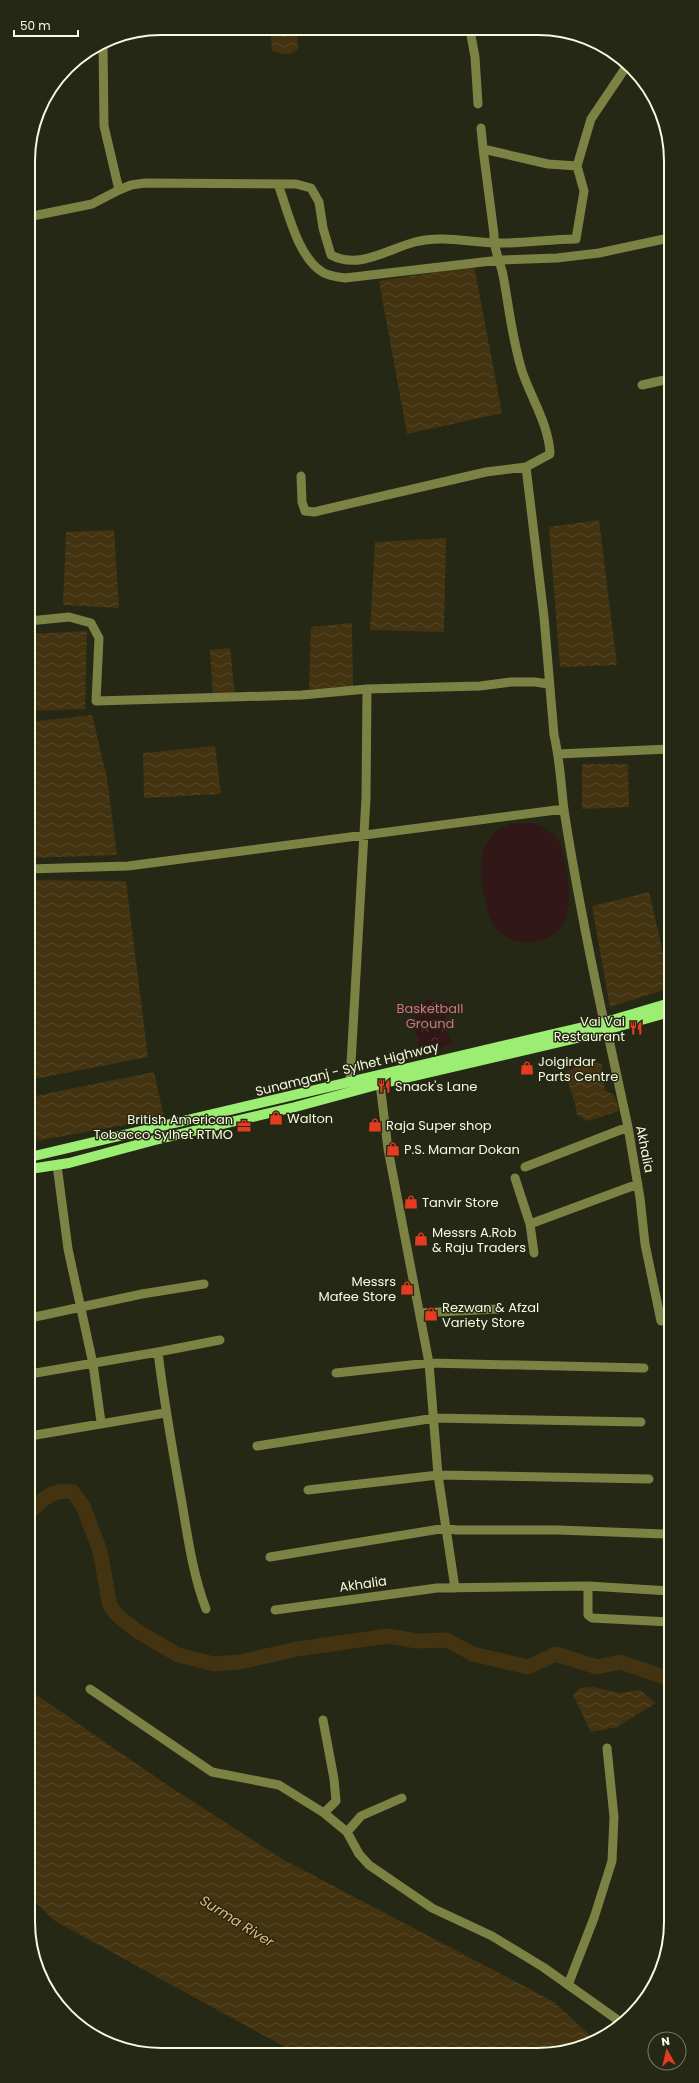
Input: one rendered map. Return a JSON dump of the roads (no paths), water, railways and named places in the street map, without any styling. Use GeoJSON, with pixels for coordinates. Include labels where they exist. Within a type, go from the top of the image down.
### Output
{"type":"FeatureCollection","features":[{"type":"Feature","properties":{"kind":"main road","name":"Sunamganj - Sylhet Highway"},"geometry":{"type":"LineString","coordinates":[[35,1168],[57,1165],[295,1107],[605,1026],[664,1005]]}},
{"type":"Feature","properties":{"kind":"main road","name":"Sunamganj - Sylhet Highway"},"geometry":{"type":"LineString","coordinates":[[35,1155],[99,1142],[350,1081],[664,1013]]}},
{"type":"Feature","properties":{"kind":"street"},"geometry":{"type":"LineString","coordinates":[[471,35],[475,57],[478,104]]}},
{"type":"Feature","properties":{"kind":"street"},"geometry":{"type":"LineString","coordinates":[[102,50],[104,126],[119,190]]}},
{"type":"Feature","properties":{"kind":"street"},"geometry":{"type":"LineString","coordinates":[[35,216],[92,204],[131,185],[145,183],[296,184],[311,188],[319,202],[323,228],[331,254],[339,259],[370,258],[415,242],[432,238],[493,243],[576,239],[584,191],[577,166],[591,118],[624,69]]}},
{"type":"Feature","properties":{"kind":"street"},"geometry":{"type":"LineString","coordinates":[[301,476],[302,502],[305,511],[314,512],[486,472],[526,467],[550,454],[550,441],[522,371],[514,340],[500,260],[493,243],[494,234],[488,197],[481,128]]}},
{"type":"Feature","properties":{"kind":"street"},"geometry":{"type":"LineString","coordinates":[[483,149],[548,164],[577,166]]}},
{"type":"Feature","properties":{"kind":"street"},"geometry":{"type":"LineString","coordinates":[[278,184],[293,228],[308,260],[324,273],[345,278],[500,260],[557,258],[599,253],[664,239]]}},
{"type":"Feature","properties":{"kind":"street"},"geometry":{"type":"LineString","coordinates":[[642,385],[664,380]]}},
{"type":"Feature","properties":{"kind":"street","name":"Akhalia"},"geometry":{"type":"LineString","coordinates":[[526,467],[544,617],[548,684],[564,809],[586,938],[628,1127],[638,1184],[645,1244],[662,1321]]}},
{"type":"Feature","properties":{"kind":"street"},"geometry":{"type":"LineString","coordinates":[[35,620],[69,617],[91,622],[99,638],[96,701],[302,695],[367,688],[480,686],[535,682],[548,684]]}},
{"type":"Feature","properties":{"kind":"street"},"geometry":{"type":"LineString","coordinates":[[350,1081],[364,834],[367,688]]}},
{"type":"Feature","properties":{"kind":"street"},"geometry":{"type":"LineString","coordinates":[[558,754],[664,749]]}},
{"type":"Feature","properties":{"kind":"street"},"geometry":{"type":"LineString","coordinates":[[35,869],[128,866],[564,809]]}},
{"type":"Feature","properties":{"kind":"street"},"geometry":{"type":"LineString","coordinates":[[380,1084],[388,1149],[429,1363],[435,1418],[438,1475],[455,1588]]}},
{"type":"Feature","properties":{"kind":"street"},"geometry":{"type":"LineString","coordinates":[[525,1167],[628,1127]]}},
{"type":"Feature","properties":{"kind":"street"},"geometry":{"type":"LineString","coordinates":[[57,1165],[68,1249],[93,1364],[101,1422]]}},
{"type":"Feature","properties":{"kind":"street"},"geometry":{"type":"LineString","coordinates":[[515,1178],[530,1224],[534,1253]]}},
{"type":"Feature","properties":{"kind":"street"},"geometry":{"type":"LineString","coordinates":[[530,1224],[638,1184]]}},
{"type":"Feature","properties":{"kind":"street"},"geometry":{"type":"LineString","coordinates":[[35,1317],[142,1294],[204,1284]]}},
{"type":"Feature","properties":{"kind":"street"},"geometry":{"type":"LineString","coordinates":[[420,1313],[498,1310]]}},
{"type":"Feature","properties":{"kind":"street"},"geometry":{"type":"LineString","coordinates":[[35,1373],[220,1340]]}},
{"type":"Feature","properties":{"kind":"street"},"geometry":{"type":"LineString","coordinates":[[158,1352],[165,1412],[196,1584],[206,1609]]}},
{"type":"Feature","properties":{"kind":"street"},"geometry":{"type":"LineString","coordinates":[[336,1373],[429,1363],[644,1368]]}},
{"type":"Feature","properties":{"kind":"street"},"geometry":{"type":"LineString","coordinates":[[35,1435],[101,1422],[165,1412]]}},
{"type":"Feature","properties":{"kind":"street"},"geometry":{"type":"LineString","coordinates":[[257,1446],[435,1418],[641,1422]]}},
{"type":"Feature","properties":{"kind":"street"},"geometry":{"type":"LineString","coordinates":[[308,1490],[438,1475],[649,1479]]}},
{"type":"Feature","properties":{"kind":"street"},"geometry":{"type":"LineString","coordinates":[[270,1557],[446,1528],[456,1530],[558,1530],[664,1534]]}},
{"type":"Feature","properties":{"kind":"street"},"geometry":{"type":"LineString","coordinates":[[588,1586],[588,1615],[592,1618],[664,1622]]}},
{"type":"Feature","properties":{"kind":"street","name":"Akhalia"},"geometry":{"type":"LineString","coordinates":[[275,1610],[371,1596],[455,1588],[588,1586],[664,1591]]}},
{"type":"Feature","properties":{"kind":"street"},"geometry":{"type":"LineString","coordinates":[[90,1690],[212,1772],[279,1785],[324,1813],[347,1832],[359,1854],[369,1865],[432,1908],[492,1936],[568,1985],[617,2020]]}},
{"type":"Feature","properties":{"kind":"street"},"geometry":{"type":"LineString","coordinates":[[323,1720],[334,1779],[336,1801],[324,1813]]}},
{"type":"Feature","properties":{"kind":"street"},"geometry":{"type":"LineString","coordinates":[[568,1985],[594,1918],[612,1862],[614,1817],[607,1748]]}},
{"type":"Feature","properties":{"kind":"street"},"geometry":{"type":"LineString","coordinates":[[347,1832],[361,1816],[402,1798]]}},
{"type":"Feature","properties":{"kind":"water"},"geometry":{"type":"Polygon","coordinates":[[[271,35],[297,35],[298,49],[292,53],[285,54],[272,50],[271,35]]]}},
{"type":"Feature","properties":{"kind":"water"},"geometry":{"type":"Polygon","coordinates":[[[474,266],[502,413],[407,434],[379,281],[474,266]]]}},
{"type":"Feature","properties":{"kind":"water"},"geometry":{"type":"Polygon","coordinates":[[[599,520],[617,665],[560,667],[549,527],[599,520]]]}},
{"type":"Feature","properties":{"kind":"water"},"geometry":{"type":"Polygon","coordinates":[[[114,530],[119,608],[63,605],[66,532],[114,530]]]}},
{"type":"Feature","properties":{"kind":"water"},"geometry":{"type":"Polygon","coordinates":[[[446,538],[444,632],[370,630],[375,542],[446,538]]]}},
{"type":"Feature","properties":{"kind":"water"},"geometry":{"type":"Polygon","coordinates":[[[352,623],[353,687],[309,689],[311,627],[352,623]]]}},
{"type":"Feature","properties":{"kind":"water"},"geometry":{"type":"Polygon","coordinates":[[[87,631],[85,709],[35,711],[35,634],[87,631]]]}},
{"type":"Feature","properties":{"kind":"water"},"geometry":{"type":"Polygon","coordinates":[[[230,648],[235,694],[213,697],[210,650],[230,648]]]}},
{"type":"Feature","properties":{"kind":"water"},"geometry":{"type":"Polygon","coordinates":[[[92,715],[107,778],[117,855],[35,858],[35,721],[92,715]]]}},
{"type":"Feature","properties":{"kind":"water"},"geometry":{"type":"Polygon","coordinates":[[[215,746],[221,794],[144,798],[143,753],[215,746]]]}},
{"type":"Feature","properties":{"kind":"water"},"geometry":{"type":"Polygon","coordinates":[[[582,764],[628,764],[629,807],[582,809],[582,764]]]}},
{"type":"Feature","properties":{"kind":"water"},"geometry":{"type":"Polygon","coordinates":[[[35,880],[126,881],[148,1057],[35,1079],[35,880]]]}},
{"type":"Feature","properties":{"kind":"water"},"geometry":{"type":"Polygon","coordinates":[[[649,892],[664,957],[664,990],[610,1007],[592,906],[649,892]]]}},
{"type":"Feature","properties":{"kind":"water"},"geometry":{"type":"Polygon","coordinates":[[[587,1062],[602,1064],[605,1091],[613,1094],[619,1111],[588,1121],[577,1115],[566,1072],[587,1062]]]}},
{"type":"Feature","properties":{"kind":"water"},"geometry":{"type":"Polygon","coordinates":[[[154,1072],[164,1118],[35,1141],[35,1096],[154,1072]]]}},
{"type":"Feature","properties":{"kind":"water"},"geometry":{"type":"Polygon","coordinates":[[[593,1687],[620,1693],[640,1690],[656,1703],[617,1727],[591,1732],[573,1695],[580,1688],[593,1687]]]}},
{"type":"Feature","properties":{"kind":"water","name":"Surma River"},"geometry":{"type":"Polygon","coordinates":[[[35,1693],[158,1779],[284,1860],[554,2002],[591,2036],[563,2046],[546,2048],[287,2048],[55,1921],[35,1902],[35,1693]]]}},
{"type":"Feature","properties":{"kind":"waterway"},"geometry":{"type":"LineString","coordinates":[[35,1507],[54,1493],[66,1491],[73,1492],[83,1506],[100,1551],[110,1606],[117,1615],[137,1631],[178,1655],[214,1664],[240,1662],[297,1649],[388,1636],[417,1641],[447,1640],[473,1654],[528,1667],[556,1654],[597,1667],[620,1662],[664,1677]]}},
{"type":"Feature","properties":{"kind":"place","name":"Vai Vai Restaurant"},"geometry":{"type":"Point","coordinates":[636,1028]}},
{"type":"Feature","properties":{"kind":"place","name":"Joigirdar Parts Centre"},"geometry":{"type":"Point","coordinates":[527,1068]}},
{"type":"Feature","properties":{"kind":"place","name":"Snack's Lane"},"geometry":{"type":"Point","coordinates":[384,1086]}},
{"type":"Feature","properties":{"kind":"place","name":"Walton"},"geometry":{"type":"Point","coordinates":[276,1118]}},
{"type":"Feature","properties":{"kind":"place","name":"Raja Super shop"},"geometry":{"type":"Point","coordinates":[375,1125]}},
{"type":"Feature","properties":{"kind":"place","name":"British American Tobacco Sylhet RTMO"},"geometry":{"type":"Point","coordinates":[244,1126]}},
{"type":"Feature","properties":{"kind":"place","name":"P.S. Mamar Dokan"},"geometry":{"type":"Point","coordinates":[393,1149]}},
{"type":"Feature","properties":{"kind":"place","name":"Tanvir Store"},"geometry":{"type":"Point","coordinates":[411,1202]}},
{"type":"Feature","properties":{"kind":"place","name":"Messrs A.Rob & Raju Traders"},"geometry":{"type":"Point","coordinates":[421,1239]}},
{"type":"Feature","properties":{"kind":"place","name":"Messrs Mafee Store"},"geometry":{"type":"Point","coordinates":[407,1288]}},
{"type":"Feature","properties":{"kind":"place","name":"Rezwan & Afzal Variety Store"},"geometry":{"type":"Point","coordinates":[431,1314]}},
{"type":"Feature","properties":{"kind":"park label","name":"Basketball Ground"},"geometry":{"type":"Point","coordinates":[430,1016]}}]}
